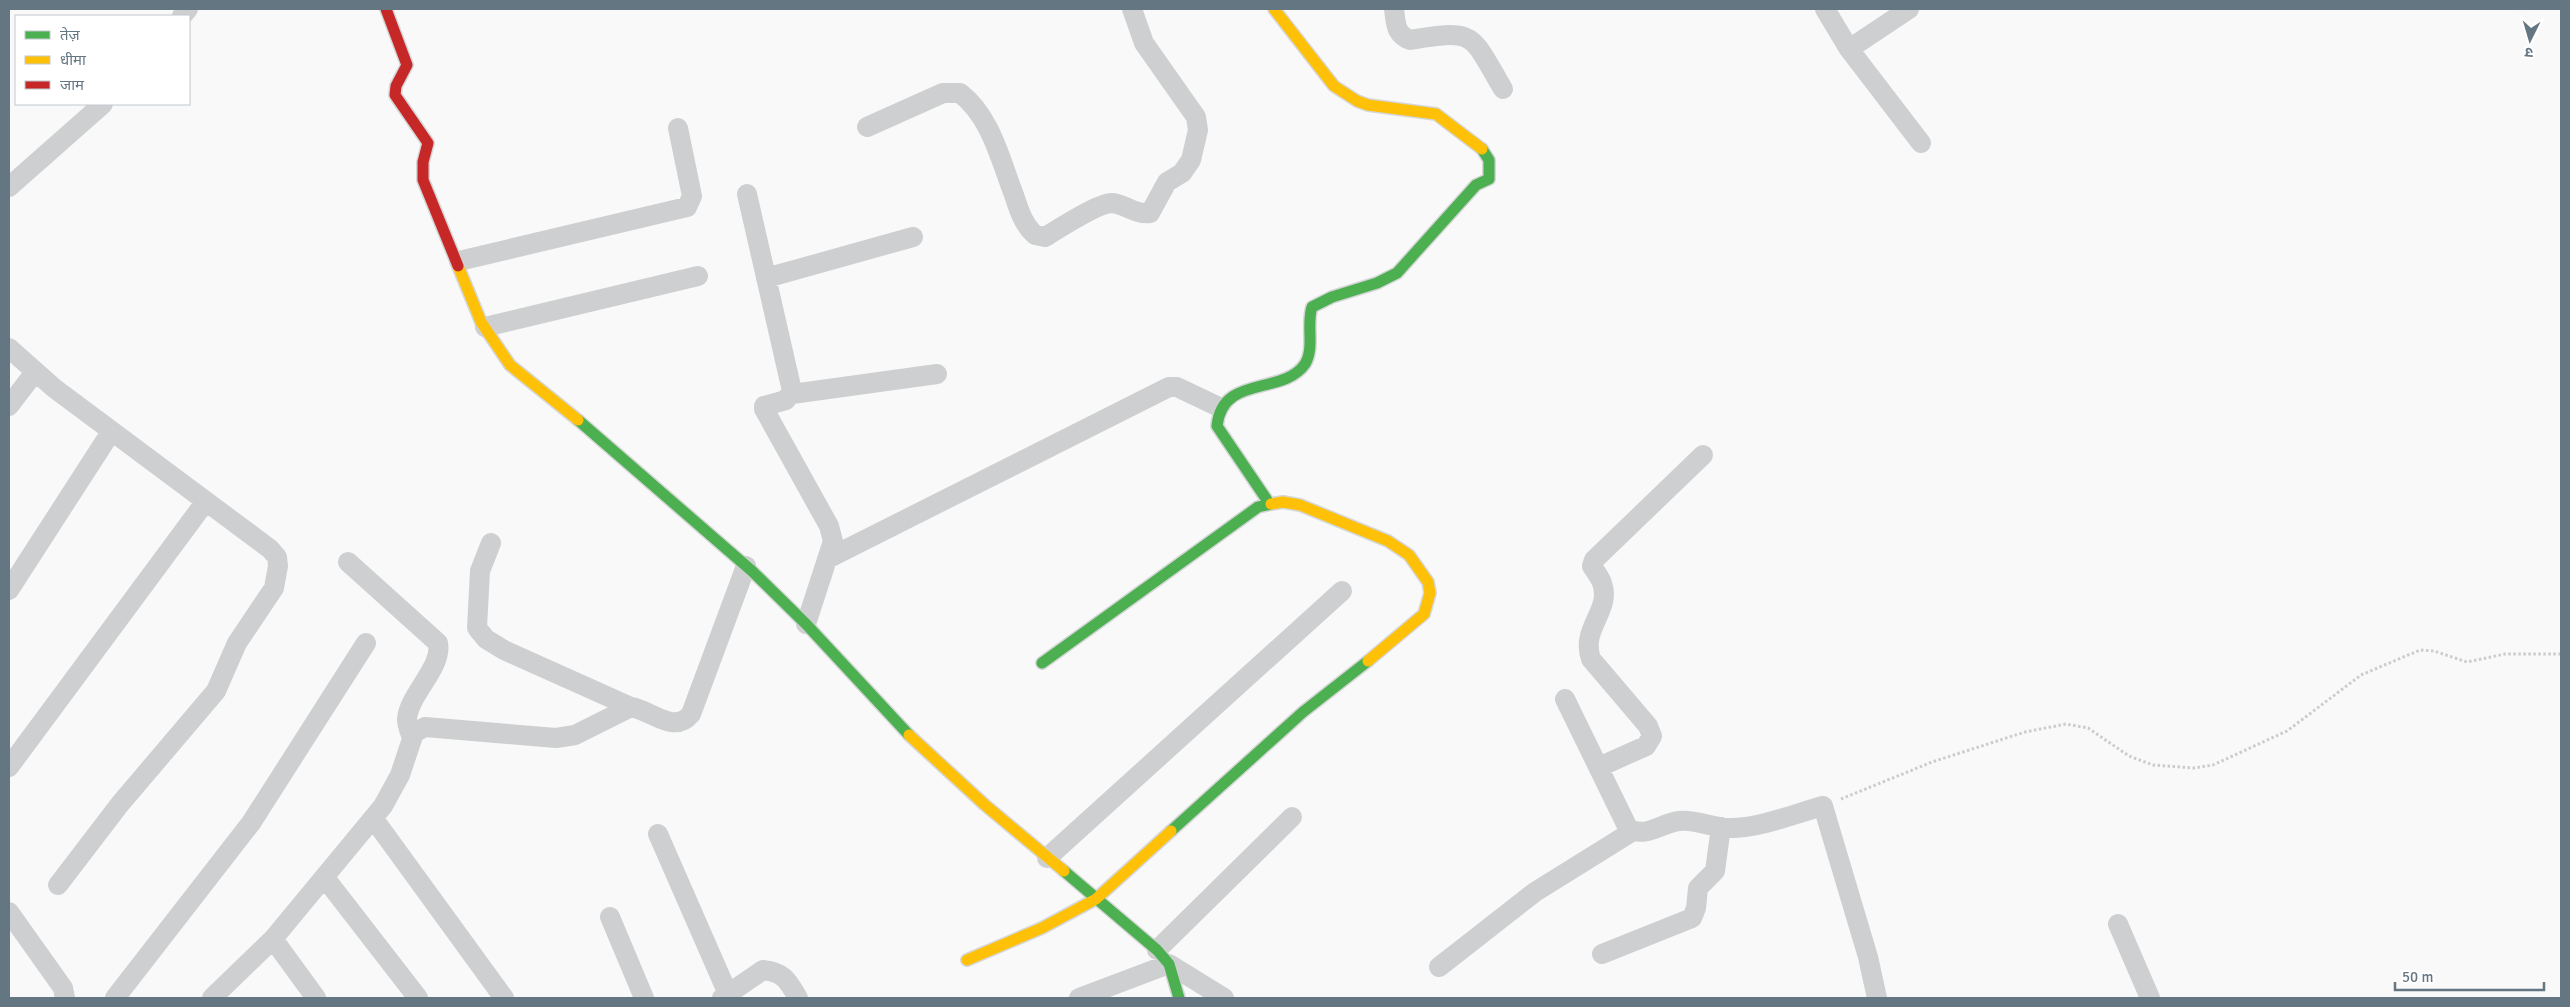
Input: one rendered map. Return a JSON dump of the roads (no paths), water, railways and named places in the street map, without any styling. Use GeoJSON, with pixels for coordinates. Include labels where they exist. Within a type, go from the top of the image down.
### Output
{"type":"FeatureCollection","features":[{"type":"Feature","properties":{"kind":"street"},"geometry":{"type":"LineString","coordinates":[[386,9],[407,65],[396,86],[395,95],[428,144],[423,162],[423,180],[459,261],[485,328],[510,365],[522,378],[593,432],[746,566],[806,624],[895,721],[984,805],[1163,957],[1224,998]]}},
{"type":"Feature","properties":{"kind":"street"},"geometry":{"type":"LineString","coordinates":[[867,127],[943,93],[960,93],[970,101],[990,131],[1024,222],[1035,236],[1044,237],[1104,204],[1119,204],[1135,211],[1150,213],[1167,182],[1187,168],[1191,160],[1198,124],[1196,117],[1144,43],[1132,9]]}},
{"type":"Feature","properties":{"kind":"street"},"geometry":{"type":"LineString","coordinates":[[1269,503],[1217,426],[1216,416],[1219,407],[1243,392],[1298,370],[1308,355],[1308,320],[1312,307],[1327,299],[1387,280],[1397,273],[1476,185],[1489,178],[1489,159],[1487,154],[1436,114],[1374,106],[1356,100],[1334,86],[1274,9]]}},
{"type":"Feature","properties":{"kind":"street"},"geometry":{"type":"LineString","coordinates":[[1394,9],[1396,28],[1400,35],[1410,40],[1444,34],[1462,34],[1475,42],[1503,89]]}},
{"type":"Feature","properties":{"kind":"street"},"geometry":{"type":"LineString","coordinates":[[1825,9],[1848,49],[1921,143]]}},
{"type":"Feature","properties":{"kind":"street"},"geometry":{"type":"LineString","coordinates":[[1848,49],[1909,9]]}},
{"type":"Feature","properties":{"kind":"street"},"geometry":{"type":"LineString","coordinates":[[9,187],[102,105]]}},
{"type":"Feature","properties":{"kind":"street"},"geometry":{"type":"LineString","coordinates":[[459,261],[686,207],[692,196],[678,128]]}},
{"type":"Feature","properties":{"kind":"street"},"geometry":{"type":"LineString","coordinates":[[747,194],[792,394]]}},
{"type":"Feature","properties":{"kind":"street"},"geometry":{"type":"LineString","coordinates":[[766,278],[913,237]]}},
{"type":"Feature","properties":{"kind":"street"},"geometry":{"type":"LineString","coordinates":[[485,328],[698,276]]}},
{"type":"Feature","properties":{"kind":"street"},"geometry":{"type":"LineString","coordinates":[[9,348],[35,372],[112,432],[270,549],[277,557],[278,576],[274,588],[236,644],[216,691],[120,804],[58,885]]}},
{"type":"Feature","properties":{"kind":"street"},"geometry":{"type":"LineString","coordinates":[[9,406],[35,372]]}},
{"type":"Feature","properties":{"kind":"street"},"geometry":{"type":"LineString","coordinates":[[806,624],[833,540],[829,526],[764,406],[786,400],[792,394],[938,374]]}},
{"type":"Feature","properties":{"kind":"street"},"geometry":{"type":"LineString","coordinates":[[827,559],[1169,387],[1177,387],[1219,407]]}},
{"type":"Feature","properties":{"kind":"street"},"geometry":{"type":"LineString","coordinates":[[9,590],[112,432]]}},
{"type":"Feature","properties":{"kind":"street"},"geometry":{"type":"LineString","coordinates":[[1598,767],[1646,746],[1652,736],[1648,726],[1591,659],[1587,647],[1588,636],[1600,611],[1603,594],[1602,584],[1592,566],[1594,560],[1703,455]]}},
{"type":"Feature","properties":{"kind":"street"},"geometry":{"type":"LineString","coordinates":[[9,767],[206,501]]}},
{"type":"Feature","properties":{"kind":"street"},"geometry":{"type":"LineString","coordinates":[[967,960],[1042,928],[1096,899],[1303,712],[1395,640],[1424,614],[1430,593],[1428,582],[1410,555],[1388,541],[1300,505],[1283,502],[1269,503],[1258,507],[1042,663]]}},
{"type":"Feature","properties":{"kind":"street"},"geometry":{"type":"LineString","coordinates":[[491,542],[480,571],[477,628],[479,633],[504,650],[631,707],[675,723],[687,719],[691,714],[746,566]]}},
{"type":"Feature","properties":{"kind":"street"},"geometry":{"type":"LineString","coordinates":[[348,562],[438,642],[439,654],[408,712],[407,724],[412,738]]}},
{"type":"Feature","properties":{"kind":"street"},"geometry":{"type":"LineString","coordinates":[[1047,858],[1342,591]]}},
{"type":"Feature","properties":{"kind":"street"},"geometry":{"type":"LineString","coordinates":[[115,998],[251,823],[366,643]]}},
{"type":"Feature","properties":{"kind":"street"},"geometry":{"type":"LineString","coordinates":[[1565,699],[1628,828],[1633,831],[1646,832],[1682,821],[1721,828],[1743,827],[1823,806],[1866,947],[1877,998]]}},
{"type":"Feature","properties":{"kind":"street"},"geometry":{"type":"LineString","coordinates":[[212,998],[273,939],[373,818],[400,775],[412,738],[419,729],[425,727],[556,738],[575,735],[631,707]]}},
{"type":"Feature","properties":{"kind":"street"},"geometry":{"type":"LineString","coordinates":[[373,818],[504,998]]}},
{"type":"Feature","properties":{"kind":"street"},"geometry":{"type":"LineString","coordinates":[[1080,998],[1163,957],[1292,818]]}},
{"type":"Feature","properties":{"kind":"street"},"geometry":{"type":"LineString","coordinates":[[1602,954],[1692,918],[1696,908],[1698,888],[1715,871],[1721,828]]}},
{"type":"Feature","properties":{"kind":"street"},"geometry":{"type":"LineString","coordinates":[[1439,967],[1535,892],[1633,831]]}},
{"type":"Feature","properties":{"kind":"street"},"geometry":{"type":"LineString","coordinates":[[658,834],[725,996],[763,970],[776,971],[786,978],[798,998]]}},
{"type":"Feature","properties":{"kind":"street"},"geometry":{"type":"LineString","coordinates":[[325,878],[418,998]]}},
{"type":"Feature","properties":{"kind":"street"},"geometry":{"type":"LineString","coordinates":[[9,912],[63,988],[65,998]]}},
{"type":"Feature","properties":{"kind":"street"},"geometry":{"type":"LineString","coordinates":[[610,917],[644,998]]}},
{"type":"Feature","properties":{"kind":"street"},"geometry":{"type":"LineString","coordinates":[[2118,924],[2150,998]]}},
{"type":"Feature","properties":{"kind":"street"},"geometry":{"type":"LineString","coordinates":[[273,939],[316,998]]}},
{"type":"Feature","properties":{"kind":"street"},"geometry":{"type":"LineString","coordinates":[[1163,957],[1180,998]]}}]}
